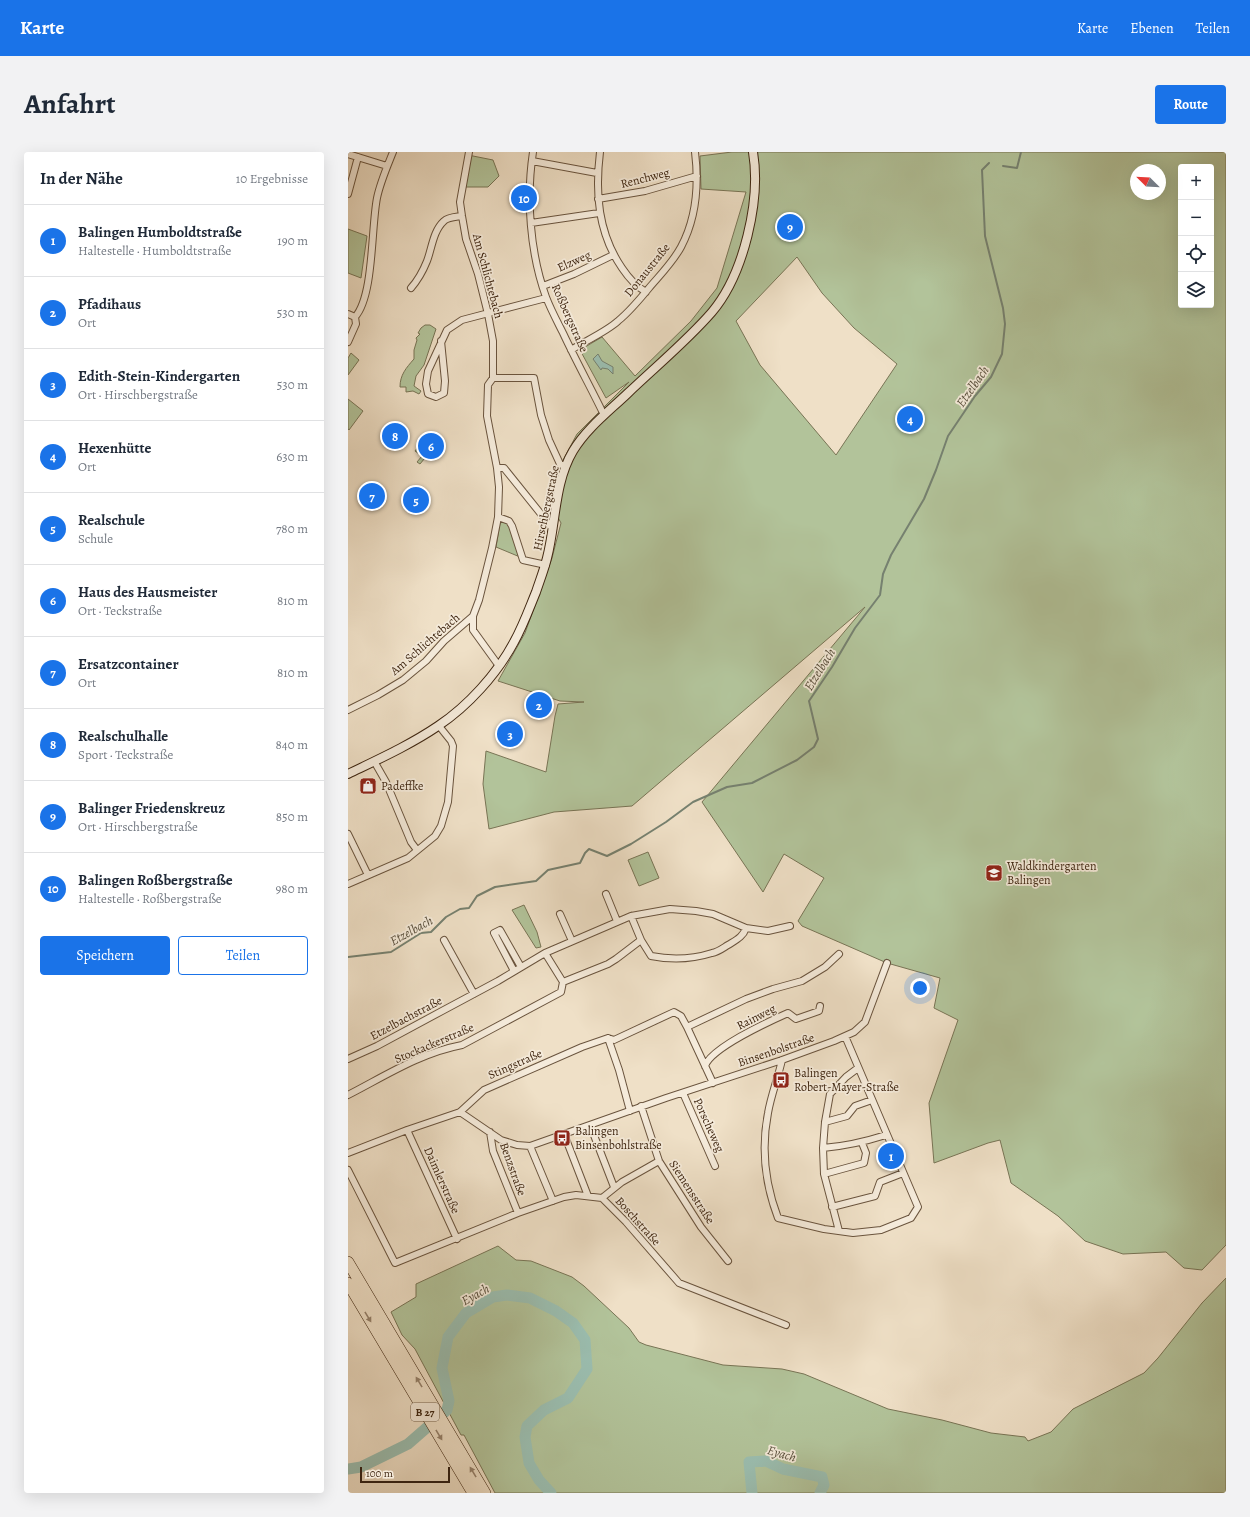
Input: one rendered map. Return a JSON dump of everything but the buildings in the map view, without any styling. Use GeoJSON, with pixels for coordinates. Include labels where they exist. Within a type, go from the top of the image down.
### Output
{"type":"FeatureCollection","features":[{"type":"Feature","properties":{"kind":"highway","name":"B 27"},"geometry":{"type":"LineString","coordinates":[[348,1262],[402,1363],[457,1455],[485,1493]]}},
{"type":"Feature","properties":{"kind":"highway","name":"B 27"},"geometry":{"type":"LineString","coordinates":[[348,1283],[402,1363]]}},
{"type":"Feature","properties":{"kind":"highway","name":"B 27"},"geometry":{"type":"LineString","coordinates":[[457,1455],[473,1493]]}},
{"type":"Feature","properties":{"kind":"street"},"geometry":{"type":"LineString","coordinates":[[348,342],[356,324],[355,318],[362,309],[368,282],[377,198],[393,152]]}},
{"type":"Feature","properties":{"kind":"street","name":"Am Schlichtebach"},"geometry":{"type":"LineString","coordinates":[[348,710],[403,680],[426,661],[444,641],[473,616],[480,600],[498,517],[499,487],[497,468],[487,416],[488,386],[494,378],[492,341],[488,314],[478,274],[466,238],[460,202],[469,152]]}},
{"type":"Feature","properties":{"kind":"street","name":"Roßbergstraße"},"geometry":{"type":"LineString","coordinates":[[533,152],[529,198],[531,223],[534,249],[546,298],[604,416]]}},
{"type":"Feature","properties":{"kind":"street"},"geometry":{"type":"LineString","coordinates":[[600,152],[598,199],[599,213],[604,234],[613,255],[625,272],[640,289],[646,292]]}},
{"type":"Feature","properties":{"kind":"street","name":"Donaustraße"},"geometry":{"type":"LineString","coordinates":[[571,350],[618,322],[646,292],[681,247],[694,210],[697,192],[695,152]]}},
{"type":"Feature","properties":{"kind":"street","name":"Hirschbergstraße"},"geometry":{"type":"LineString","coordinates":[[348,774],[405,746],[439,726],[468,703],[485,684],[514,644],[526,618],[546,565],[560,487],[566,466],[573,452],[583,438],[604,416],[712,311],[729,286],[742,254],[752,219],[755,195],[755,162],[753,152]]}},
{"type":"Feature","properties":{"kind":"street"},"geometry":{"type":"LineString","coordinates":[[348,154],[387,166]]}},
{"type":"Feature","properties":{"kind":"street"},"geometry":{"type":"LineString","coordinates":[[348,194],[358,157]]}},
{"type":"Feature","properties":{"kind":"street"},"geometry":{"type":"LineString","coordinates":[[532,161],[598,173]]}},
{"type":"Feature","properties":{"kind":"street","name":"Renchweg"},"geometry":{"type":"LineString","coordinates":[[598,199],[645,191],[697,176]]}},
{"type":"Feature","properties":{"kind":"street"},"geometry":{"type":"LineString","coordinates":[[531,223],[599,213]]}},
{"type":"Feature","properties":{"kind":"street"},"geometry":{"type":"LineString","coordinates":[[411,288],[418,279],[427,262],[435,233],[444,220],[462,216]]}},
{"type":"Feature","properties":{"kind":"street","name":"Elzweg"},"geometry":{"type":"LineString","coordinates":[[543,286],[574,274],[613,255]]}},
{"type":"Feature","properties":{"kind":"street"},"geometry":{"type":"LineString","coordinates":[[442,341],[445,381],[444,393],[436,397],[428,394],[426,384],[428,372],[442,341],[447,330],[462,320],[546,298]]}},
{"type":"Feature","properties":{"kind":"street"},"geometry":{"type":"LineString","coordinates":[[348,314],[355,318]]}},
{"type":"Feature","properties":{"kind":"street"},"geometry":{"type":"LineString","coordinates":[[494,378],[534,378],[541,415],[549,440],[560,464],[566,466]]}},
{"type":"Feature","properties":{"kind":"street"},"geometry":{"type":"LineString","coordinates":[[497,468],[504,468],[553,529]]}},
{"type":"Feature","properties":{"kind":"street"},"geometry":{"type":"LineString","coordinates":[[498,517],[509,521],[512,526],[523,560],[546,565]]}},
{"type":"Feature","properties":{"kind":"street","name":"Am Schlichtebach"},"geometry":{"type":"LineString","coordinates":[[473,616],[474,630],[499,666]]}},
{"type":"Feature","properties":{"kind":"street"},"geometry":{"type":"LineString","coordinates":[[348,884],[408,858],[435,836],[441,826],[448,802],[453,746],[451,741],[439,726]]}},
{"type":"Feature","properties":{"kind":"street"},"geometry":{"type":"LineString","coordinates":[[374,761],[386,782],[411,842],[417,850]]}},
{"type":"Feature","properties":{"kind":"street"},"geometry":{"type":"LineString","coordinates":[[348,834],[368,875]]}},
{"type":"Feature","properties":{"kind":"street"},"geometry":{"type":"LineString","coordinates":[[606,894],[617,921]]}},
{"type":"Feature","properties":{"kind":"street","name":"Etzelbachstraße"},"geometry":{"type":"LineString","coordinates":[[348,1059],[377,1046],[474,994],[545,953],[631,916],[670,909],[713,914],[746,928],[768,931],[790,926]]}},
{"type":"Feature","properties":{"kind":"street"},"geometry":{"type":"LineString","coordinates":[[560,914],[572,942]]}},
{"type":"Feature","properties":{"kind":"street"},"geometry":{"type":"LineString","coordinates":[[631,916],[641,940],[651,956],[665,959],[694,957],[714,953],[738,940],[744,935],[746,928]]}},
{"type":"Feature","properties":{"kind":"street"},"geometry":{"type":"LineString","coordinates":[[514,971],[494,933],[500,930],[521,967]]}},
{"type":"Feature","properties":{"kind":"street"},"geometry":{"type":"LineString","coordinates":[[444,940],[474,994]]}},
{"type":"Feature","properties":{"kind":"street"},"geometry":{"type":"LineString","coordinates":[[545,953],[563,982],[608,964],[641,940]]}},
{"type":"Feature","properties":{"kind":"street"},"geometry":{"type":"LineString","coordinates":[[687,1027],[746,999],[774,988],[802,981],[826,967],[839,954]]}},
{"type":"Feature","properties":{"kind":"street","name":"Binsenbolstraße"},"geometry":{"type":"LineString","coordinates":[[460,1112],[501,1140],[517,1145],[530,1146],[641,1106],[782,1060],[854,1032],[865,1022],[887,962]]}},
{"type":"Feature","properties":{"kind":"street","name":"Stockackerstraße"},"geometry":{"type":"LineString","coordinates":[[348,1095],[416,1059],[446,1048],[462,1045],[561,992],[563,982]]}},
{"type":"Feature","properties":{"kind":"street","name":"Rainweg"},"geometry":{"type":"LineString","coordinates":[[705,1066],[706,1062],[714,1054],[766,1022],[788,1013],[796,1018],[819,1011],[820,1006]]}},
{"type":"Feature","properties":{"kind":"street","name":"Stingstraße"},"geometry":{"type":"LineString","coordinates":[[348,1153],[407,1130],[460,1112],[484,1090],[582,1047],[608,1038],[614,1040],[674,1012],[682,1016],[713,1083]]}},
{"type":"Feature","properties":{"kind":"street"},"geometry":{"type":"LineString","coordinates":[[782,1060],[768,1113],[765,1136],[764,1167],[773,1205],[778,1218],[853,1233],[881,1230],[910,1218],[918,1207],[845,1036]]}},
{"type":"Feature","properties":{"kind":"street"},"geometry":{"type":"LineString","coordinates":[[608,1038],[619,1070],[630,1111]]}},
{"type":"Feature","properties":{"kind":"street"},"geometry":{"type":"LineString","coordinates":[[840,1231],[832,1207],[824,1174],[823,1148],[825,1122],[830,1094],[846,1076],[858,1068]]}},
{"type":"Feature","properties":{"kind":"street","name":"Porscheweg"},"geometry":{"type":"LineString","coordinates":[[683,1093],[715,1166]]}},
{"type":"Feature","properties":{"kind":"street"},"geometry":{"type":"LineString","coordinates":[[825,1122],[847,1116],[855,1106],[872,1100]]}},
{"type":"Feature","properties":{"kind":"street","name":"Siemensstraße"},"geometry":{"type":"LineString","coordinates":[[641,1106],[659,1162],[701,1227],[728,1261]]}},
{"type":"Feature","properties":{"kind":"street"},"geometry":{"type":"LineString","coordinates":[[590,1125],[614,1187]]}},
{"type":"Feature","properties":{"kind":"street","name":"Daimlerstraße"},"geometry":{"type":"LineString","coordinates":[[407,1130],[457,1239]]}},
{"type":"Feature","properties":{"kind":"street","name":"Benzstraße"},"geometry":{"type":"LineString","coordinates":[[490,1132],[493,1151],[518,1213]]}},
{"type":"Feature","properties":{"kind":"street"},"geometry":{"type":"LineString","coordinates":[[564,1134],[588,1196]]}},
{"type":"Feature","properties":{"kind":"street"},"geometry":{"type":"LineString","coordinates":[[823,1148],[862,1143],[886,1135]]}},
{"type":"Feature","properties":{"kind":"street"},"geometry":{"type":"LineString","coordinates":[[824,1174],[864,1163],[866,1153],[862,1143]]}},
{"type":"Feature","properties":{"kind":"street"},"geometry":{"type":"LineString","coordinates":[[530,1146],[553,1201]]}},
{"type":"Feature","properties":{"kind":"street"},"geometry":{"type":"LineString","coordinates":[[602,1198],[614,1187],[659,1162]]}},
{"type":"Feature","properties":{"kind":"street","name":"Boschstraße"},"geometry":{"type":"LineString","coordinates":[[348,1170],[395,1263],[518,1213],[564,1197],[576,1195],[602,1198],[626,1222],[679,1283],[786,1325]]}},
{"type":"Feature","properties":{"kind":"street"},"geometry":{"type":"LineString","coordinates":[[832,1207],[875,1196],[880,1182],[903,1173]]}},
{"type":"Feature","properties":{"kind":"shaded area"},"geometry":{"type":"Polygon","coordinates":[[[732,152],[1226,152],[1226,1245],[1202,1270],[1184,1268],[1166,1252],[1123,1254],[1085,1241],[1058,1216],[1011,1183],[1000,1140],[934,1163],[929,1103],[958,1020],[934,1008],[940,978],[887,963],[802,926],[798,921],[824,878],[784,854],[763,892],[702,802],[865,607],[632,806],[554,812],[489,829],[483,784],[486,751],[546,772],[558,704],[584,702],[560,701],[498,681],[525,633],[552,558],[561,523],[554,510],[563,460],[577,434],[629,382],[606,398],[580,350],[602,337],[635,376],[691,321],[717,288],[746,192],[701,189],[700,156],[732,152]],[[797,257],[736,321],[760,365],[836,455],[897,364],[854,328],[822,293],[797,257]]]}},
{"type":"Feature","properties":{"kind":"shaded area"},"geometry":{"type":"Polygon","coordinates":[[[468,155],[493,160],[499,176],[488,187],[464,187],[468,155]]]}},
{"type":"Feature","properties":{"kind":"shaded area"},"geometry":{"type":"Polygon","coordinates":[[[348,229],[367,236],[361,278],[348,273],[348,229]]]}},
{"type":"Feature","properties":{"kind":"shaded area"},"geometry":{"type":"Polygon","coordinates":[[[425,325],[430,325],[436,329],[424,365],[416,376],[414,386],[421,391],[419,394],[413,391],[406,392],[406,387],[400,387],[402,375],[414,359],[416,338],[420,334],[418,333],[421,328],[425,325]]]}},
{"type":"Feature","properties":{"kind":"shaded area"},"geometry":{"type":"Polygon","coordinates":[[[351,353],[359,360],[348,375],[348,358],[351,353]]]}},
{"type":"Feature","properties":{"kind":"shaded area"},"geometry":{"type":"Polygon","coordinates":[[[598,354],[602,361],[613,367],[613,374],[608,369],[602,368],[601,370],[593,359],[598,354]]]}},
{"type":"Feature","properties":{"kind":"shaded area"},"geometry":{"type":"Polygon","coordinates":[[[348,399],[363,411],[349,430],[348,429],[348,399]]]}},
{"type":"Feature","properties":{"kind":"shaded area"},"geometry":{"type":"Polygon","coordinates":[[[424,439],[426,441],[421,448],[429,453],[420,464],[417,462],[422,456],[415,451],[424,439]]]}},
{"type":"Feature","properties":{"kind":"shaded area"},"geometry":{"type":"Polygon","coordinates":[[[504,521],[508,523],[520,557],[496,547],[500,523],[504,521]]]}},
{"type":"Feature","properties":{"kind":"shaded area"},"geometry":{"type":"Polygon","coordinates":[[[648,852],[659,878],[639,886],[628,860],[648,852]]]}},
{"type":"Feature","properties":{"kind":"shaded area"},"geometry":{"type":"Polygon","coordinates":[[[524,905],[537,932],[541,947],[536,948],[512,910],[524,905]]]}},
{"type":"Feature","properties":{"kind":"shaded area"},"geometry":{"type":"Polygon","coordinates":[[[498,1246],[516,1260],[531,1261],[572,1277],[584,1286],[629,1328],[639,1342],[646,1345],[723,1365],[782,1369],[804,1374],[888,1409],[942,1420],[991,1433],[1025,1437],[1028,1441],[1051,1432],[1073,1409],[1144,1373],[1158,1358],[1202,1303],[1226,1278],[1226,1493],[495,1493],[464,1435],[461,1435],[415,1349],[402,1335],[391,1312],[416,1297],[416,1284],[498,1246]]]}},
{"type":"Feature","properties":{"kind":"waterway","name":"Etzelbach"},"geometry":{"type":"LineString","coordinates":[[1003,166],[1017,168],[1021,152]]}},
{"type":"Feature","properties":{"kind":"waterway","name":"Etzelbach"},"geometry":{"type":"LineString","coordinates":[[348,957],[391,952],[421,933],[431,932],[446,917],[460,909],[469,908],[477,896],[495,887],[536,881],[548,870],[580,863],[585,853],[589,849],[607,856],[631,844],[666,822],[693,802],[727,787],[752,783],[797,760],[814,747],[818,739],[809,701],[832,667],[855,628],[880,595],[883,574],[891,555],[924,499],[948,436],[975,396],[991,377],[1002,354],[1005,324],[1003,308],[985,236],[982,170],[989,163]]}},
{"type":"Feature","properties":{"kind":"waterway","name":"Eyach"},"geometry":{"type":"LineString","coordinates":[[348,1469],[361,1467],[408,1444],[447,1410],[449,1401],[442,1368],[448,1337],[466,1313],[493,1297],[507,1295],[530,1298],[556,1311],[573,1323],[585,1340],[587,1369],[568,1398],[544,1410],[527,1426],[525,1437],[529,1463],[539,1480],[551,1493]]}},
{"type":"Feature","properties":{"kind":"waterway","name":"Eyach"},"geometry":{"type":"LineString","coordinates":[[752,1493],[749,1462],[766,1461],[783,1469],[822,1477],[824,1485],[820,1493]]}},
{"type":"Feature","properties":{"kind":"place","name":"Balingen Roßbergstraße"},"geometry":{"type":"Point","coordinates":[524,198]}},
{"type":"Feature","properties":{"kind":"place","name":"Balinger Friedenskreuz"},"geometry":{"type":"Point","coordinates":[790,227]}},
{"type":"Feature","properties":{"kind":"place","name":"Hexenhütte"},"geometry":{"type":"Point","coordinates":[910,419]}},
{"type":"Feature","properties":{"kind":"place","name":"Realschulhalle"},"geometry":{"type":"Point","coordinates":[395,436]}},
{"type":"Feature","properties":{"kind":"place","name":"Haus des Hausmeister"},"geometry":{"type":"Point","coordinates":[431,446]}},
{"type":"Feature","properties":{"kind":"place","name":"Ersatzcontainer"},"geometry":{"type":"Point","coordinates":[372,496]}},
{"type":"Feature","properties":{"kind":"place","name":"Realschule"},"geometry":{"type":"Point","coordinates":[416,500]}},
{"type":"Feature","properties":{"kind":"place","name":"Pfadihaus"},"geometry":{"type":"Point","coordinates":[539,705]}},
{"type":"Feature","properties":{"kind":"place","name":"Edith-Stein-Kindergarten"},"geometry":{"type":"Point","coordinates":[510,734]}},
{"type":"Feature","properties":{"kind":"place","name":"Padeffke"},"geometry":{"type":"Point","coordinates":[368,786]}},
{"type":"Feature","properties":{"kind":"place","name":"Waldkindergarten Balingen"},"geometry":{"type":"Point","coordinates":[994,873]}},
{"type":"Feature","properties":{"kind":"place","name":"Balingen Robert-Mayer-Straße"},"geometry":{"type":"Point","coordinates":[781,1080]}},
{"type":"Feature","properties":{"kind":"place","name":"Balingen Binsenbohlstraße"},"geometry":{"type":"Point","coordinates":[562,1138]}},
{"type":"Feature","properties":{"kind":"place","name":"Balingen Humboldtstraße"},"geometry":{"type":"Point","coordinates":[891,1156]}}]}
